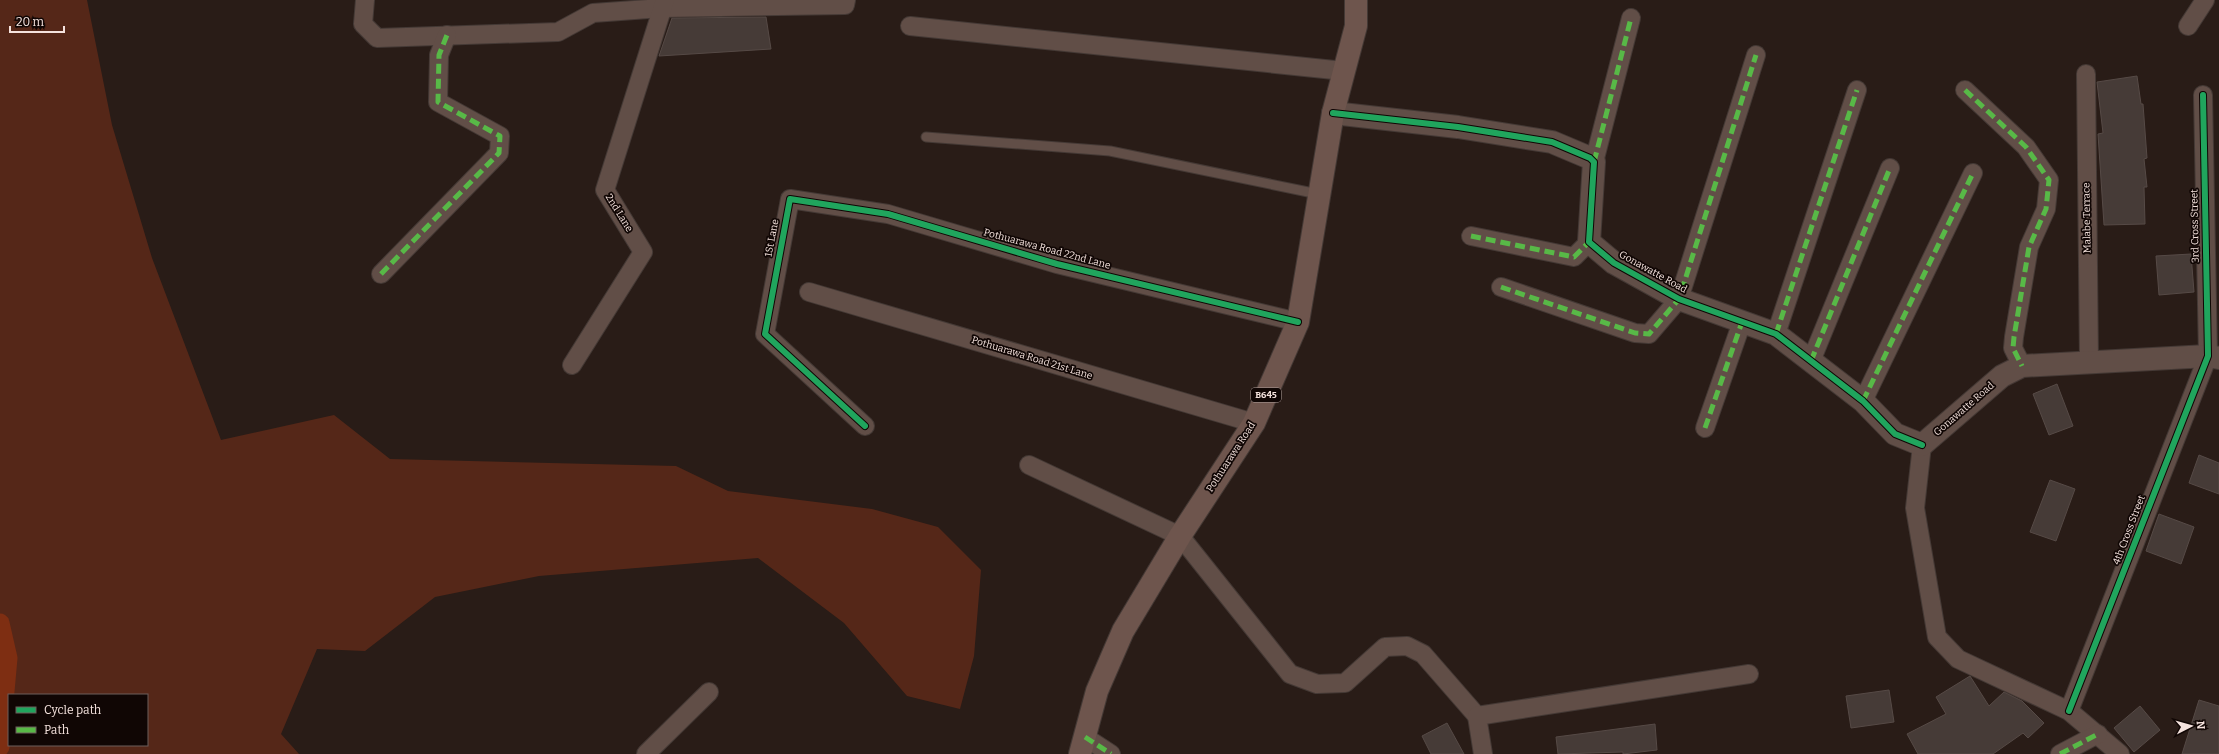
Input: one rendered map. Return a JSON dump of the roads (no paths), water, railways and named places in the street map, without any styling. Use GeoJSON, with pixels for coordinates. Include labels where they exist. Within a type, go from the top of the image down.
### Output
{"type":"FeatureCollection","features":[{"type":"Feature","properties":{"kind":"main road","name":"Pothuarawa Road"},"geometry":{"type":"LineString","coordinates":[[1082,746],[1097,690],[1123,632],[1180,536],[1254,423],[1298,322],[1318,194],[1333,112],[1356,26],[1356,0]]}},
{"type":"Feature","properties":{"kind":"street"},"geometry":{"type":"LineString","coordinates":[[365,0],[363,24],[377,38],[558,32],[593,13],[663,4],[845,5],[846,0]]}},
{"type":"Feature","properties":{"kind":"street"},"geometry":{"type":"LineString","coordinates":[[2188,26],[2205,0]]}},
{"type":"Feature","properties":{"kind":"street","name":"2nd Lane"},"geometry":{"type":"LineString","coordinates":[[572,365],[643,252],[605,190],[663,4]]}},
{"type":"Feature","properties":{"kind":"street"},"geometry":{"type":"LineString","coordinates":[[1471,236],[1574,257],[1589,242],[1594,162],[1631,18]]}},
{"type":"Feature","properties":{"kind":"street"},"geometry":{"type":"LineString","coordinates":[[910,26],[1344,71]]}},
{"type":"Feature","properties":{"kind":"street"},"geometry":{"type":"LineString","coordinates":[[381,274],[499,153],[500,136],[438,102],[440,55],[447,35]]}},
{"type":"Feature","properties":{"kind":"street"},"geometry":{"type":"LineString","coordinates":[[1501,287],[1635,333],[1649,334],[1678,299],[1756,56]]}},
{"type":"Feature","properties":{"kind":"street","name":"Malabe Terrace"},"geometry":{"type":"LineString","coordinates":[[2086,74],[2089,362]]}},
{"type":"Feature","properties":{"kind":"street"},"geometry":{"type":"LineString","coordinates":[[1776,334],[1857,90]]}},
{"type":"Feature","properties":{"kind":"street"},"geometry":{"type":"LineString","coordinates":[[1965,90],[2026,147],[2049,180],[2046,209],[2030,247],[2014,337],[2013,348],[2022,366]]}},
{"type":"Feature","properties":{"kind":"street","name":"3rd Cross Street"},"geometry":{"type":"LineString","coordinates":[[2203,95],[2213,357]]}},
{"type":"Feature","properties":{"kind":"street"},"geometry":{"type":"LineString","coordinates":[[1333,112],[1458,126],[1552,142],[1590,158],[1594,162]]}},
{"type":"Feature","properties":{"kind":"street"},"geometry":{"type":"LineString","coordinates":[[1811,361],[1890,168]]}},
{"type":"Feature","properties":{"kind":"street"},"geometry":{"type":"LineString","coordinates":[[1863,401],[1973,173]]}},
{"type":"Feature","properties":{"kind":"street","name":"Pothuarawa Road 22nd Lane"},"geometry":{"type":"LineString","coordinates":[[790,198],[888,214],[1057,264],[1298,322]]}},
{"type":"Feature","properties":{"kind":"street","name":"1St Lane"},"geometry":{"type":"LineString","coordinates":[[790,198],[765,334],[865,426]]}},
{"type":"Feature","properties":{"kind":"street","name":"Gonawatte Road"},"geometry":{"type":"LineString","coordinates":[[1589,242],[1614,263],[1678,299],[1776,334],[1863,401],[1895,434],[1922,444],[2002,376],[2022,366],[2213,357]]}},
{"type":"Feature","properties":{"kind":"street","name":"Pothuarawa Road 21st Lane"},"geometry":{"type":"LineString","coordinates":[[809,292],[1254,423]]}},
{"type":"Feature","properties":{"kind":"street"},"geometry":{"type":"LineString","coordinates":[[1705,428],[1742,322]]}},
{"type":"Feature","properties":{"kind":"street","name":"4th Cross Street"},"geometry":{"type":"LineString","coordinates":[[2069,711],[2213,357]]}},
{"type":"Feature","properties":{"kind":"street"},"geometry":{"type":"LineString","coordinates":[[1922,444],[1915,508],[1937,637],[1958,659],[2069,711],[2120,754]]}},
{"type":"Feature","properties":{"kind":"street"},"geometry":{"type":"LineString","coordinates":[[1030,465],[1180,536],[1290,674],[1317,684],[1345,683],[1385,647],[1407,646],[1423,654],[1477,716],[1483,754]]}},
{"type":"Feature","properties":{"kind":"street"},"geometry":{"type":"LineString","coordinates":[[1477,716],[1749,674]]}},
{"type":"Feature","properties":{"kind":"street"},"geometry":{"type":"LineString","coordinates":[[646,754],[709,692]]}},
{"type":"Feature","properties":{"kind":"street"},"geometry":{"type":"LineString","coordinates":[[2060,754],[2098,734]]}},
{"type":"Feature","properties":{"kind":"street"},"geometry":{"type":"LineString","coordinates":[[1082,746],[1111,754]]}},
{"type":"Feature","properties":{"kind":"lane"},"geometry":{"type":"LineString","coordinates":[[926,137],[1110,151],[1318,194]]}},
{"type":"Feature","properties":{"kind":"waterway"},"geometry":{"type":"LineString","coordinates":[[0,623],[8,658],[0,747]]}}]}
